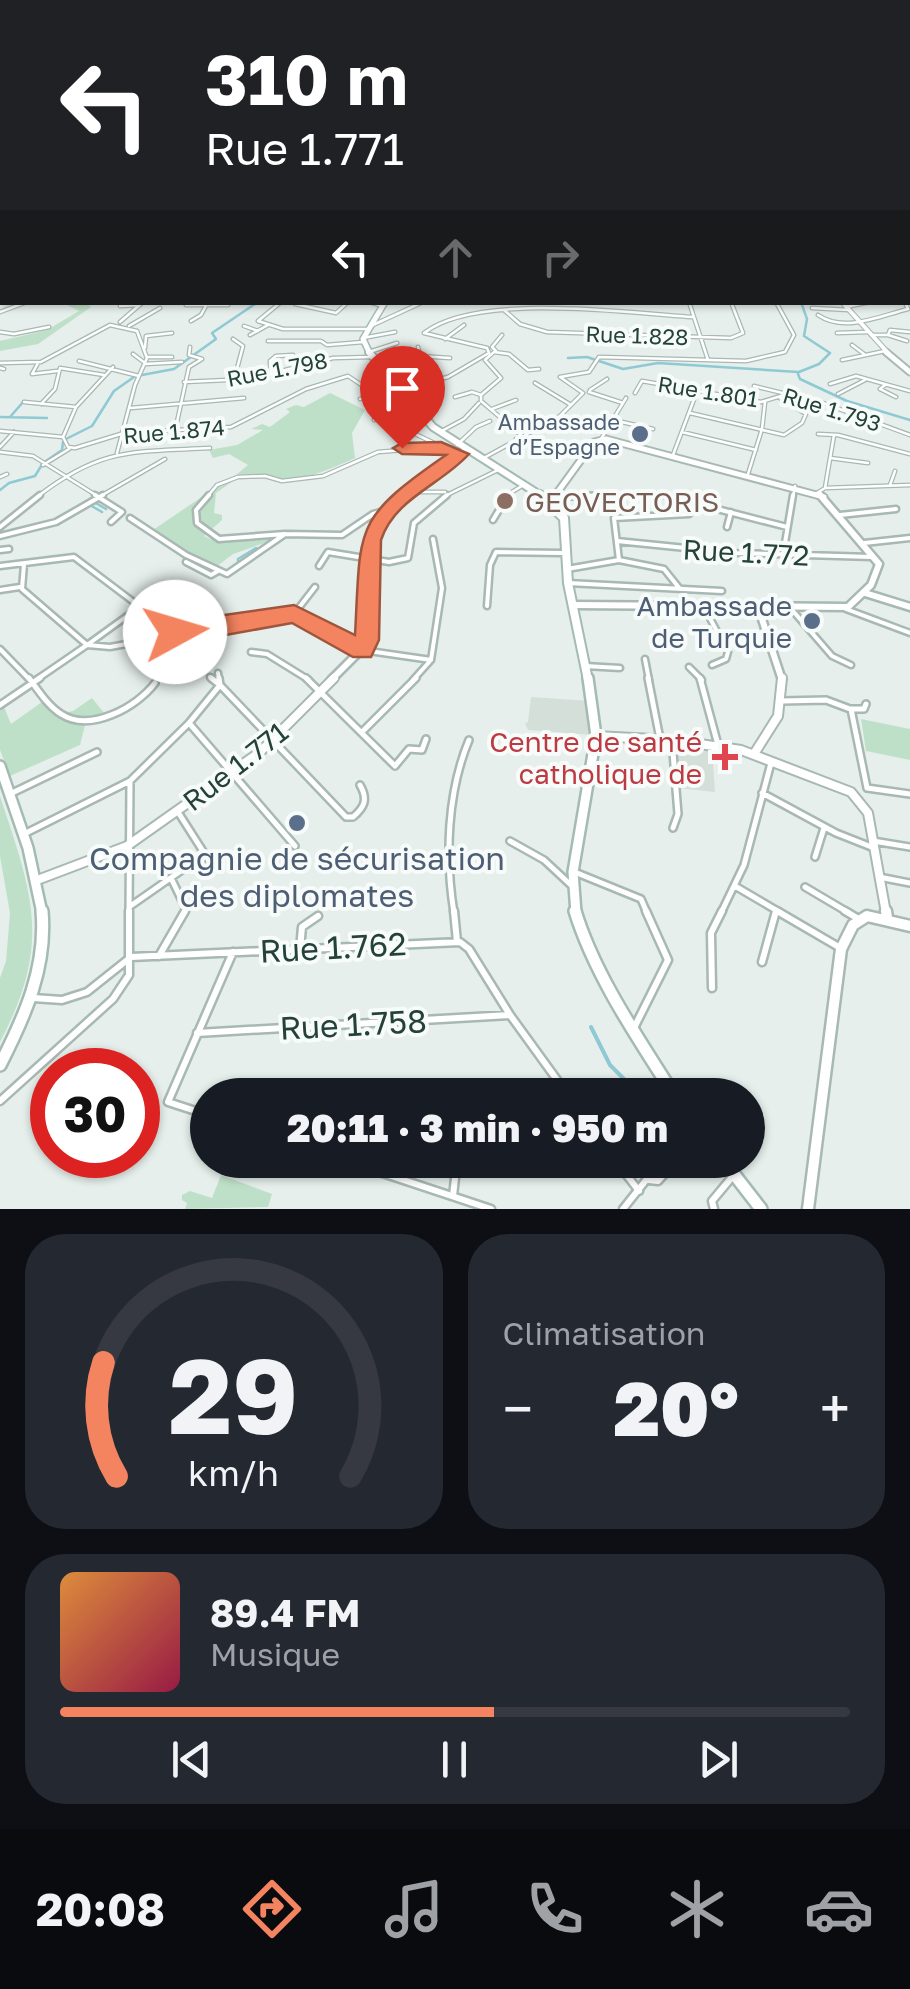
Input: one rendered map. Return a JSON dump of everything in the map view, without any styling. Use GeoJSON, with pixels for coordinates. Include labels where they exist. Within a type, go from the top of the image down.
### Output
{"type":"FeatureCollection","features":[{"type":"Feature","properties":{"kind":"main road"},"geometry":{"type":"LineString","coordinates":[[383,305],[365,334],[369,355],[398,389],[466,453],[552,496],[560,510],[568,553],[568,583],[596,736],[573,872],[574,911],[633,1030],[663,1078]]}},
{"type":"Feature","properties":{"kind":"main road"},"geometry":{"type":"LineString","coordinates":[[0,766],[40,879],[45,942],[33,998],[0,1065]]}},
{"type":"Feature","properties":{"kind":"main road"},"geometry":{"type":"LineString","coordinates":[[738,1178],[761,1209]]}},
{"type":"Feature","properties":{"kind":"street"},"geometry":{"type":"LineString","coordinates":[[120,306],[131,305]]}},
{"type":"Feature","properties":{"kind":"street"},"geometry":{"type":"LineString","coordinates":[[121,324],[141,305]]}},
{"type":"Feature","properties":{"kind":"street"},"geometry":{"type":"LineString","coordinates":[[191,322],[207,305]]}},
{"type":"Feature","properties":{"kind":"street"},"geometry":{"type":"LineString","coordinates":[[278,305],[258,322],[283,329],[395,332]]}},
{"type":"Feature","properties":{"kind":"street"},"geometry":{"type":"LineString","coordinates":[[300,305],[336,313],[345,305]]}},
{"type":"Feature","properties":{"kind":"street"},"geometry":{"type":"LineString","coordinates":[[268,341],[321,340],[327,345],[365,334],[418,305]]}},
{"type":"Feature","properties":{"kind":"street"},"geometry":{"type":"LineString","coordinates":[[503,305],[503,310]]}},
{"type":"Feature","properties":{"kind":"street"},"geometry":{"type":"LineString","coordinates":[[572,305],[572,312]]}},
{"type":"Feature","properties":{"kind":"street"},"geometry":{"type":"LineString","coordinates":[[690,305],[708,360]]}},
{"type":"Feature","properties":{"kind":"street","name":"Rue 1.828"},"geometry":{"type":"LineString","coordinates":[[503,310],[520,324],[538,331],[742,335],[731,305]]}},
{"type":"Feature","properties":{"kind":"street"},"geometry":{"type":"LineString","coordinates":[[586,392],[560,378],[589,372],[595,360],[614,355],[757,360],[788,350],[794,334],[778,305]]}},
{"type":"Feature","properties":{"kind":"street"},"geometry":{"type":"LineString","coordinates":[[812,308],[845,306],[884,351],[910,372]]}},
{"type":"Feature","properties":{"kind":"street"},"geometry":{"type":"LineString","coordinates":[[130,326],[160,308]]}},
{"type":"Feature","properties":{"kind":"street"},"geometry":{"type":"LineString","coordinates":[[818,315],[828,322],[857,321],[909,309]]}},
{"type":"Feature","properties":{"kind":"street"},"geometry":{"type":"LineString","coordinates":[[483,360],[489,348],[428,336],[424,330],[454,313],[503,310],[694,316]]}},
{"type":"Feature","properties":{"kind":"street"},"geometry":{"type":"LineString","coordinates":[[112,332],[113,325]]}},
{"type":"Feature","properties":{"kind":"street"},"geometry":{"type":"LineString","coordinates":[[1,367],[52,357],[87,332],[113,325],[130,326],[137,331],[145,348]]}},
{"type":"Feature","properties":{"kind":"street"},"geometry":{"type":"LineString","coordinates":[[446,339],[464,325]]}},
{"type":"Feature","properties":{"kind":"street"},"geometry":{"type":"LineString","coordinates":[[0,332],[14,334],[50,326]]}},
{"type":"Feature","properties":{"kind":"street"},"geometry":{"type":"LineString","coordinates":[[244,326],[258,330]]}},
{"type":"Feature","properties":{"kind":"street"},"geometry":{"type":"LineString","coordinates":[[250,335],[268,326]]}},
{"type":"Feature","properties":{"kind":"street"},"geometry":{"type":"LineString","coordinates":[[888,335],[890,330],[910,332]]}},
{"type":"Feature","properties":{"kind":"street"},"geometry":{"type":"LineString","coordinates":[[117,453],[146,361],[146,336],[172,333]]}},
{"type":"Feature","properties":{"kind":"street"},"geometry":{"type":"LineString","coordinates":[[836,333],[888,335],[907,341]]}},
{"type":"Feature","properties":{"kind":"street"},"geometry":{"type":"LineString","coordinates":[[502,335],[492,348],[512,356],[530,371],[539,369]]}},
{"type":"Feature","properties":{"kind":"street"},"geometry":{"type":"LineString","coordinates":[[233,339],[243,346],[234,380]]}},
{"type":"Feature","properties":{"kind":"street","name":"Rue 1.798"},"geometry":{"type":"LineString","coordinates":[[184,382],[271,374],[333,358],[369,355],[397,343]]}},
{"type":"Feature","properties":{"kind":"street"},"geometry":{"type":"LineString","coordinates":[[175,430],[189,367],[202,359],[189,355],[190,346]]}},
{"type":"Feature","properties":{"kind":"street"},"geometry":{"type":"LineString","coordinates":[[852,346],[864,354]]}},
{"type":"Feature","properties":{"kind":"street"},"geometry":{"type":"LineString","coordinates":[[418,347],[426,383]]}},
{"type":"Feature","properties":{"kind":"street"},"geometry":{"type":"LineString","coordinates":[[360,399],[448,377],[496,351]]}},
{"type":"Feature","properties":{"kind":"street"},"geometry":{"type":"LineString","coordinates":[[842,360],[884,351]]}},
{"type":"Feature","properties":{"kind":"street"},"geometry":{"type":"LineString","coordinates":[[133,354],[146,361],[182,362]]}},
{"type":"Feature","properties":{"kind":"street"},"geometry":{"type":"LineString","coordinates":[[271,374],[270,361],[276,356],[294,355],[295,368]]}},
{"type":"Feature","properties":{"kind":"street"},"geometry":{"type":"LineString","coordinates":[[146,361],[172,356]]}},
{"type":"Feature","properties":{"kind":"street"},"geometry":{"type":"LineString","coordinates":[[420,356],[450,358]]}},
{"type":"Feature","properties":{"kind":"street"},"geometry":{"type":"LineString","coordinates":[[440,432],[459,423],[502,378],[483,360]]}},
{"type":"Feature","properties":{"kind":"street"},"geometry":{"type":"LineString","coordinates":[[79,361],[139,376]]}},
{"type":"Feature","properties":{"kind":"street"},"geometry":{"type":"LineString","coordinates":[[38,362],[32,374],[62,368],[104,375]]}},
{"type":"Feature","properties":{"kind":"street"},"geometry":{"type":"LineString","coordinates":[[63,437],[76,407],[113,367]]}},
{"type":"Feature","properties":{"kind":"street"},"geometry":{"type":"LineString","coordinates":[[41,404],[56,388],[57,371]]}},
{"type":"Feature","properties":{"kind":"street","name":"Rue 1.874"},"geometry":{"type":"LineString","coordinates":[[44,464],[70,448],[124,433],[231,426],[306,389],[348,376],[375,394]]}},
{"type":"Feature","properties":{"kind":"street"},"geometry":{"type":"LineString","coordinates":[[830,384],[849,376],[910,391]]}},
{"type":"Feature","properties":{"kind":"street"},"geometry":{"type":"LineString","coordinates":[[362,650],[367,640],[370,560],[376,524],[387,510],[406,492],[466,453],[522,436],[560,416],[607,379]]}},
{"type":"Feature","properties":{"kind":"street","name":"Rue 1.801"},"geometry":{"type":"LineString","coordinates":[[634,393],[642,380],[697,393],[764,402],[786,394]]}},
{"type":"Feature","properties":{"kind":"street"},"geometry":{"type":"LineString","coordinates":[[838,394],[865,380]]}},
{"type":"Feature","properties":{"kind":"street"},"geometry":{"type":"LineString","coordinates":[[535,383],[571,405]]}},
{"type":"Feature","properties":{"kind":"street"},"geometry":{"type":"LineString","coordinates":[[884,384],[880,389],[896,398]]}},
{"type":"Feature","properties":{"kind":"street","name":"Rue 1.793"},"geometry":{"type":"LineString","coordinates":[[754,386],[910,434]]}},
{"type":"Feature","properties":{"kind":"street"},"geometry":{"type":"LineString","coordinates":[[455,397],[472,392],[522,436]]}},
{"type":"Feature","properties":{"kind":"street","name":"Rue 1.801"},"geometry":{"type":"LineString","coordinates":[[586,392],[625,400],[602,439]]}},
{"type":"Feature","properties":{"kind":"street"},"geometry":{"type":"LineString","coordinates":[[673,455],[697,393]]}},
{"type":"Feature","properties":{"kind":"street"},"geometry":{"type":"LineString","coordinates":[[131,408],[244,398]]}},
{"type":"Feature","properties":{"kind":"street"},"geometry":{"type":"LineString","coordinates":[[690,413],[783,435],[802,423],[806,414],[780,398]]}},
{"type":"Feature","properties":{"kind":"street"},"geometry":{"type":"LineString","coordinates":[[492,409],[516,400]]}},
{"type":"Feature","properties":{"kind":"street"},"geometry":{"type":"LineString","coordinates":[[24,402],[76,407]]}},
{"type":"Feature","properties":{"kind":"street"},"geometry":{"type":"LineString","coordinates":[[748,474],[762,429],[764,402]]}},
{"type":"Feature","properties":{"kind":"street"},"geometry":{"type":"LineString","coordinates":[[374,420],[382,418],[441,447],[466,453]]}},
{"type":"Feature","properties":{"kind":"street"},"geometry":{"type":"LineString","coordinates":[[613,420],[653,429]]}},
{"type":"Feature","properties":{"kind":"street"},"geometry":{"type":"LineString","coordinates":[[466,453],[476,427],[490,421]]}},
{"type":"Feature","properties":{"kind":"street"},"geometry":{"type":"LineString","coordinates":[[0,431],[63,437]]}},
{"type":"Feature","properties":{"kind":"street"},"geometry":{"type":"LineString","coordinates":[[14,432],[0,449],[33,456],[122,512],[112,522]]}},
{"type":"Feature","properties":{"kind":"street"},"geometry":{"type":"LineString","coordinates":[[682,432],[756,450]]}},
{"type":"Feature","properties":{"kind":"street"},"geometry":{"type":"LineString","coordinates":[[818,434],[834,434],[910,454]]}},
{"type":"Feature","properties":{"kind":"street"},"geometry":{"type":"LineString","coordinates":[[821,490],[834,434]]}},
{"type":"Feature","properties":{"kind":"street"},"geometry":{"type":"LineString","coordinates":[[63,437],[70,448]]}},
{"type":"Feature","properties":{"kind":"street"},"geometry":{"type":"LineString","coordinates":[[516,439],[533,448]]}},
{"type":"Feature","properties":{"kind":"street"},"geometry":{"type":"LineString","coordinates":[[552,496],[594,442],[602,439],[821,490],[910,486]]}},
{"type":"Feature","properties":{"kind":"street"},"geometry":{"type":"LineString","coordinates":[[387,510],[373,514],[342,535],[219,539],[197,523],[196,510],[218,484],[238,476],[265,476],[282,481],[323,476],[378,452],[441,447]]}},
{"type":"Feature","properties":{"kind":"street"},"geometry":{"type":"LineString","coordinates":[[0,527],[67,477],[117,453],[210,448]]}},
{"type":"Feature","properties":{"kind":"street"},"geometry":{"type":"LineString","coordinates":[[830,458],[868,463]]}},
{"type":"Feature","properties":{"kind":"street"},"geometry":{"type":"LineString","coordinates":[[0,536],[44,528],[165,459]]}},
{"type":"Feature","properties":{"kind":"street"},"geometry":{"type":"LineString","coordinates":[[319,566],[328,552],[344,551],[370,560],[401,562],[408,558],[414,522],[450,492],[500,469]]}},
{"type":"Feature","properties":{"kind":"street"},"geometry":{"type":"LineString","coordinates":[[890,485],[895,471]]}},
{"type":"Feature","properties":{"kind":"street"},"geometry":{"type":"LineString","coordinates":[[0,477],[6,474]]}},
{"type":"Feature","properties":{"kind":"street"},"geometry":{"type":"LineString","coordinates":[[492,520],[503,498],[524,484]]}},
{"type":"Feature","properties":{"kind":"street"},"geometry":{"type":"LineString","coordinates":[[783,555],[795,486]]}},
{"type":"Feature","properties":{"kind":"street"},"geometry":{"type":"LineString","coordinates":[[821,490],[875,557],[878,575],[846,609]]}},
{"type":"Feature","properties":{"kind":"street"},"geometry":{"type":"LineString","coordinates":[[406,492],[450,492]]}},
{"type":"Feature","properties":{"kind":"street"},"geometry":{"type":"LineString","coordinates":[[552,496],[656,493],[787,527]]}},
{"type":"Feature","properties":{"kind":"street"},"geometry":{"type":"LineString","coordinates":[[618,560],[614,518],[689,514],[699,504]]}},
{"type":"Feature","properties":{"kind":"street"},"geometry":{"type":"LineString","coordinates":[[840,515],[896,509]]}},
{"type":"Feature","properties":{"kind":"street"},"geometry":{"type":"LineString","coordinates":[[727,527],[731,512]]}},
{"type":"Feature","properties":{"kind":"street"},"geometry":{"type":"LineString","coordinates":[[130,518],[186,556],[231,573],[285,534]]}},
{"type":"Feature","properties":{"kind":"street"},"geometry":{"type":"LineString","coordinates":[[864,543],[910,538]]}},
{"type":"Feature","properties":{"kind":"street"},"geometry":{"type":"LineString","coordinates":[[361,732],[392,706],[431,660],[442,588],[433,539]]}},
{"type":"Feature","properties":{"kind":"street","name":"Rue 1.772"},"geometry":{"type":"LineString","coordinates":[[617,541],[783,555],[875,557]]}},
{"type":"Feature","properties":{"kind":"street"},"geometry":{"type":"LineString","coordinates":[[0,550],[9,549]]}},
{"type":"Feature","properties":{"kind":"street"},"geometry":{"type":"LineString","coordinates":[[487,606],[494,554],[568,553]]}},
{"type":"Feature","properties":{"kind":"street"},"geometry":{"type":"LineString","coordinates":[[0,566],[74,557],[175,633]]}},
{"type":"Feature","properties":{"kind":"street"},"geometry":{"type":"LineString","coordinates":[[567,569],[618,560],[666,568],[678,580],[680,589]]}},
{"type":"Feature","properties":{"kind":"street"},"geometry":{"type":"LineString","coordinates":[[186,562],[211,575],[218,571]]}},
{"type":"Feature","properties":{"kind":"street"},"geometry":{"type":"LineString","coordinates":[[22,586],[24,564]]}},
{"type":"Feature","properties":{"kind":"street"},"geometry":{"type":"LineString","coordinates":[[568,583],[722,591]]}},
{"type":"Feature","properties":{"kind":"street"},"geometry":{"type":"LineString","coordinates":[[22,586],[87,645],[110,646],[294,614],[362,650],[431,660]]}},
{"type":"Feature","properties":{"kind":"street"},"geometry":{"type":"LineString","coordinates":[[0,590],[22,586]]}},
{"type":"Feature","properties":{"kind":"street"},"geometry":{"type":"LineString","coordinates":[[294,614],[315,587]]}},
{"type":"Feature","properties":{"kind":"street"},"geometry":{"type":"LineString","coordinates":[[865,592],[910,608]]}},
{"type":"Feature","properties":{"kind":"street"},"geometry":{"type":"LineString","coordinates":[[155,616],[188,593]]}},
{"type":"Feature","properties":{"kind":"street"},"geometry":{"type":"LineString","coordinates":[[573,605],[846,609],[910,634]]}},
{"type":"Feature","properties":{"kind":"street"},"geometry":{"type":"LineString","coordinates":[[0,705],[142,606]]}},
{"type":"Feature","properties":{"kind":"street"},"geometry":{"type":"LineString","coordinates":[[175,633],[206,608]]}},
{"type":"Feature","properties":{"kind":"street"},"geometry":{"type":"LineString","coordinates":[[705,608],[728,652],[726,660],[712,665]]}},
{"type":"Feature","properties":{"kind":"street"},"geometry":{"type":"LineString","coordinates":[[754,754],[787,684],[760,610]]}},
{"type":"Feature","properties":{"kind":"street"},"geometry":{"type":"LineString","coordinates":[[793,611],[832,656],[850,665]]}},
{"type":"Feature","properties":{"kind":"street"},"geometry":{"type":"LineString","coordinates":[[0,649],[53,710],[83,722],[96,720],[147,696],[155,682]]}},
{"type":"Feature","properties":{"kind":"street","name":"Rue 1.771"},"geometry":{"type":"LineString","coordinates":[[40,879],[127,846],[178,811],[273,742],[362,650]]}},
{"type":"Feature","properties":{"kind":"street"},"geometry":{"type":"LineString","coordinates":[[251,652],[264,651],[278,658],[322,692],[395,766],[409,749],[422,750],[426,739]]}},
{"type":"Feature","properties":{"kind":"street"},"geometry":{"type":"LineString","coordinates":[[645,659],[660,739]]}},
{"type":"Feature","properties":{"kind":"street"},"geometry":{"type":"LineString","coordinates":[[585,666],[620,668]]}},
{"type":"Feature","properties":{"kind":"street"},"geometry":{"type":"LineString","coordinates":[[690,668],[702,680],[718,746]]}},
{"type":"Feature","properties":{"kind":"street"},"geometry":{"type":"LineString","coordinates":[[24,834],[130,781],[189,723],[220,685],[218,673]]}},
{"type":"Feature","properties":{"kind":"street"},"geometry":{"type":"LineString","coordinates":[[210,677],[346,817],[353,816],[365,804],[366,795],[360,785]]}},
{"type":"Feature","properties":{"kind":"street"},"geometry":{"type":"LineString","coordinates":[[782,701],[826,700],[850,710],[864,709],[866,704]]}},
{"type":"Feature","properties":{"kind":"street"},"geometry":{"type":"LineString","coordinates":[[850,710],[867,788]]}},
{"type":"Feature","properties":{"kind":"street"},"geometry":{"type":"LineString","coordinates":[[189,723],[234,771],[294,846]]}},
{"type":"Feature","properties":{"kind":"street"},"geometry":{"type":"LineString","coordinates":[[596,736],[672,740],[754,754],[858,796],[868,813],[887,918]]}},
{"type":"Feature","properties":{"kind":"street"},"geometry":{"type":"LineString","coordinates":[[469,740],[458,768],[454,798],[450,882],[457,942],[467,946],[556,1078]]}},
{"type":"Feature","properties":{"kind":"street"},"geometry":{"type":"LineString","coordinates":[[672,740],[678,814],[673,828]]}},
{"type":"Feature","properties":{"kind":"street"},"geometry":{"type":"LineString","coordinates":[[10,794],[97,752]]}},
{"type":"Feature","properties":{"kind":"street"},"geometry":{"type":"LineString","coordinates":[[712,988],[712,933],[735,886],[771,762]]}},
{"type":"Feature","properties":{"kind":"street"},"geometry":{"type":"LineString","coordinates":[[0,1101],[117,996],[130,975],[130,781]]}},
{"type":"Feature","properties":{"kind":"street"},"geometry":{"type":"LineString","coordinates":[[858,796],[867,788],[910,794]]}},
{"type":"Feature","properties":{"kind":"street"},"geometry":{"type":"LineString","coordinates":[[762,794],[825,826],[873,844],[910,847]]}},
{"type":"Feature","properties":{"kind":"street"},"geometry":{"type":"LineString","coordinates":[[178,811],[214,867]]}},
{"type":"Feature","properties":{"kind":"street"},"geometry":{"type":"LineString","coordinates":[[815,857],[825,826]]}},
{"type":"Feature","properties":{"kind":"street"},"geometry":{"type":"LineString","coordinates":[[510,842],[530,855],[552,862],[572,886]]}},
{"type":"Feature","properties":{"kind":"street"},"geometry":{"type":"LineString","coordinates":[[130,908],[205,854]]}},
{"type":"Feature","properties":{"kind":"street"},"geometry":{"type":"LineString","coordinates":[[573,872],[641,899],[666,952],[666,968],[633,1030]]}},
{"type":"Feature","properties":{"kind":"street"},"geometry":{"type":"LineString","coordinates":[[879,877],[910,883]]}},
{"type":"Feature","properties":{"kind":"street"},"geometry":{"type":"LineString","coordinates":[[159,956],[186,908],[171,878]]}},
{"type":"Feature","properties":{"kind":"street"},"geometry":{"type":"LineString","coordinates":[[735,886],[842,948]]}},
{"type":"Feature","properties":{"kind":"street"},"geometry":{"type":"LineString","coordinates":[[804,887],[858,918],[887,918],[910,926]]}},
{"type":"Feature","properties":{"kind":"street"},"geometry":{"type":"LineString","coordinates":[[762,962],[776,911]]}},
{"type":"Feature","properties":{"kind":"street"},"geometry":{"type":"LineString","coordinates":[[300,949],[302,927],[318,916]]}},
{"type":"Feature","properties":{"kind":"street"},"geometry":{"type":"LineString","coordinates":[[808,1209],[842,948],[848,927],[858,918]]}},
{"type":"Feature","properties":{"kind":"street","name":"Rue 1.762"},"geometry":{"type":"LineString","coordinates":[[130,957],[457,942]]}},
{"type":"Feature","properties":{"kind":"street"},"geometry":{"type":"LineString","coordinates":[[190,1109],[168,1102],[233,952]]}},
{"type":"Feature","properties":{"kind":"street"},"geometry":{"type":"LineString","coordinates":[[33,998],[48,1002],[91,992],[130,957]]}},
{"type":"Feature","properties":{"kind":"street","name":"Rue 1.758"},"geometry":{"type":"LineString","coordinates":[[198,1033],[510,1015]]}},
{"type":"Feature","properties":{"kind":"street"},"geometry":{"type":"LineString","coordinates":[[398,1178],[491,1209]]}},
{"type":"Feature","properties":{"kind":"street"},"geometry":{"type":"LineString","coordinates":[[453,1196],[455,1178]]}},
{"type":"Feature","properties":{"kind":"street"},"geometry":{"type":"LineString","coordinates":[[629,1178],[639,1191]]}},
{"type":"Feature","properties":{"kind":"street"},"geometry":{"type":"LineString","coordinates":[[623,1209],[649,1180],[658,1182],[662,1178]]}},
{"type":"Feature","properties":{"kind":"street"},"geometry":{"type":"LineString","coordinates":[[714,1209],[712,1202],[732,1178]]}},
{"type":"Feature","properties":{"kind":"shaded area"},"geometry":{"type":"Polygon","coordinates":[[[531,697],[590,701],[593,735],[528,730],[525,723],[531,697]]]}},
{"type":"Feature","properties":{"kind":"shaded area"},"geometry":{"type":"Polygon","coordinates":[[[670,742],[712,745],[715,792],[677,788],[670,776],[670,742]]]}},
{"type":"Feature","properties":{"kind":"green space"},"geometry":{"type":"Polygon","coordinates":[[[67,305],[91,307],[38,344],[0,351],[0,341],[47,330],[79,311],[67,305]]]}},
{"type":"Feature","properties":{"kind":"green space"},"geometry":{"type":"Polygon","coordinates":[[[330,393],[365,410],[352,433],[355,458],[311,475],[284,479],[236,475],[248,465],[229,454],[213,458],[209,450],[237,445],[263,430],[251,429],[262,424],[270,427],[290,412],[286,409],[304,407],[330,393]]]}},
{"type":"Feature","properties":{"kind":"green space"},"geometry":{"type":"Polygon","coordinates":[[[236,479],[216,493],[214,513],[222,515],[222,520],[204,536],[228,542],[268,535],[272,536],[270,541],[233,554],[216,567],[153,530],[215,488],[236,479]]]}},
{"type":"Feature","properties":{"kind":"green space"},"geometry":{"type":"Polygon","coordinates":[[[92,698],[105,714],[85,725],[80,745],[10,776],[0,750],[0,708],[4,707],[11,724],[42,702],[55,715],[73,711],[92,698]]]}},
{"type":"Feature","properties":{"kind":"green space"},"geometry":{"type":"Polygon","coordinates":[[[861,719],[910,729],[910,760],[866,751],[861,719]]]}},
{"type":"Feature","properties":{"kind":"green space"},"geometry":{"type":"Polygon","coordinates":[[[0,796],[28,892],[32,947],[27,976],[0,1042],[0,978],[6,961],[10,913],[0,856],[0,796]]]}},
{"type":"Feature","properties":{"kind":"green space"},"geometry":{"type":"Polygon","coordinates":[[[220,1178],[272,1194],[268,1207],[185,1209],[187,1203],[182,1195],[190,1191],[212,1198],[220,1178]]]}},
{"type":"Feature","properties":{"kind":"waterway"},"geometry":{"type":"LineString","coordinates":[[142,375],[174,369],[216,339],[212,333],[254,305]]}},
{"type":"Feature","properties":{"kind":"waterway"},"geometry":{"type":"LineString","coordinates":[[799,372],[819,364],[830,353],[804,336],[807,319],[802,305]]}},
{"type":"Feature","properties":{"kind":"waterway"},"geometry":{"type":"LineString","coordinates":[[568,358],[587,357],[623,369],[658,363],[798,372]]}},
{"type":"Feature","properties":{"kind":"waterway"},"geometry":{"type":"LineString","coordinates":[[798,374],[800,379],[847,401],[910,420]]}},
{"type":"Feature","properties":{"kind":"waterway"},"geometry":{"type":"LineString","coordinates":[[66,439],[92,426],[114,391],[134,377]]}},
{"type":"Feature","properties":{"kind":"waterway"},"geometry":{"type":"LineString","coordinates":[[10,417],[24,401]]}},
{"type":"Feature","properties":{"kind":"waterway"},"geometry":{"type":"LineString","coordinates":[[0,417],[47,418]]}},
{"type":"Feature","properties":{"kind":"waterway"},"geometry":{"type":"LineString","coordinates":[[0,490],[9,483],[35,476],[43,463],[62,450],[63,442]]}},
{"type":"Feature","properties":{"kind":"waterway"},"geometry":{"type":"LineString","coordinates":[[94,502],[106,509]]}},
{"type":"Feature","properties":{"kind":"waterway"},"geometry":{"type":"LineString","coordinates":[[90,505],[102,512]]}},
{"type":"Feature","properties":{"kind":"waterway"},"geometry":{"type":"LineString","coordinates":[[238,563],[238,559],[256,548]]}},
{"type":"Feature","properties":{"kind":"waterway"},"geometry":{"type":"LineString","coordinates":[[591,1027],[610,1065],[623,1078]]}},
{"type":"Feature","properties":{"kind":"place","name":"Ambassade d’Espagne"},"geometry":{"type":"Point","coordinates":[640,434]}},
{"type":"Feature","properties":{"kind":"place","name":"GEOVECTORIS"},"geometry":{"type":"Point","coordinates":[505,501]}},
{"type":"Feature","properties":{"kind":"place","name":"Ambassade de Turquie"},"geometry":{"type":"Point","coordinates":[812,621]}},
{"type":"Feature","properties":{"kind":"place","name":"Centre de santé catholique de"},"geometry":{"type":"Point","coordinates":[725,757]}},
{"type":"Feature","properties":{"kind":"place","name":"Compagnie de sécurisation des diplomates"},"geometry":{"type":"Point","coordinates":[297,823]}},
{"type":"Feature","properties":{"kind":"route"},"geometry":{"type":"LineString","coordinates":[[175,632],[294,614],[308,618],[362,650],[367,640],[371,540],[376,524],[406,492],[460,454],[441,447],[402,448]]}}]}
